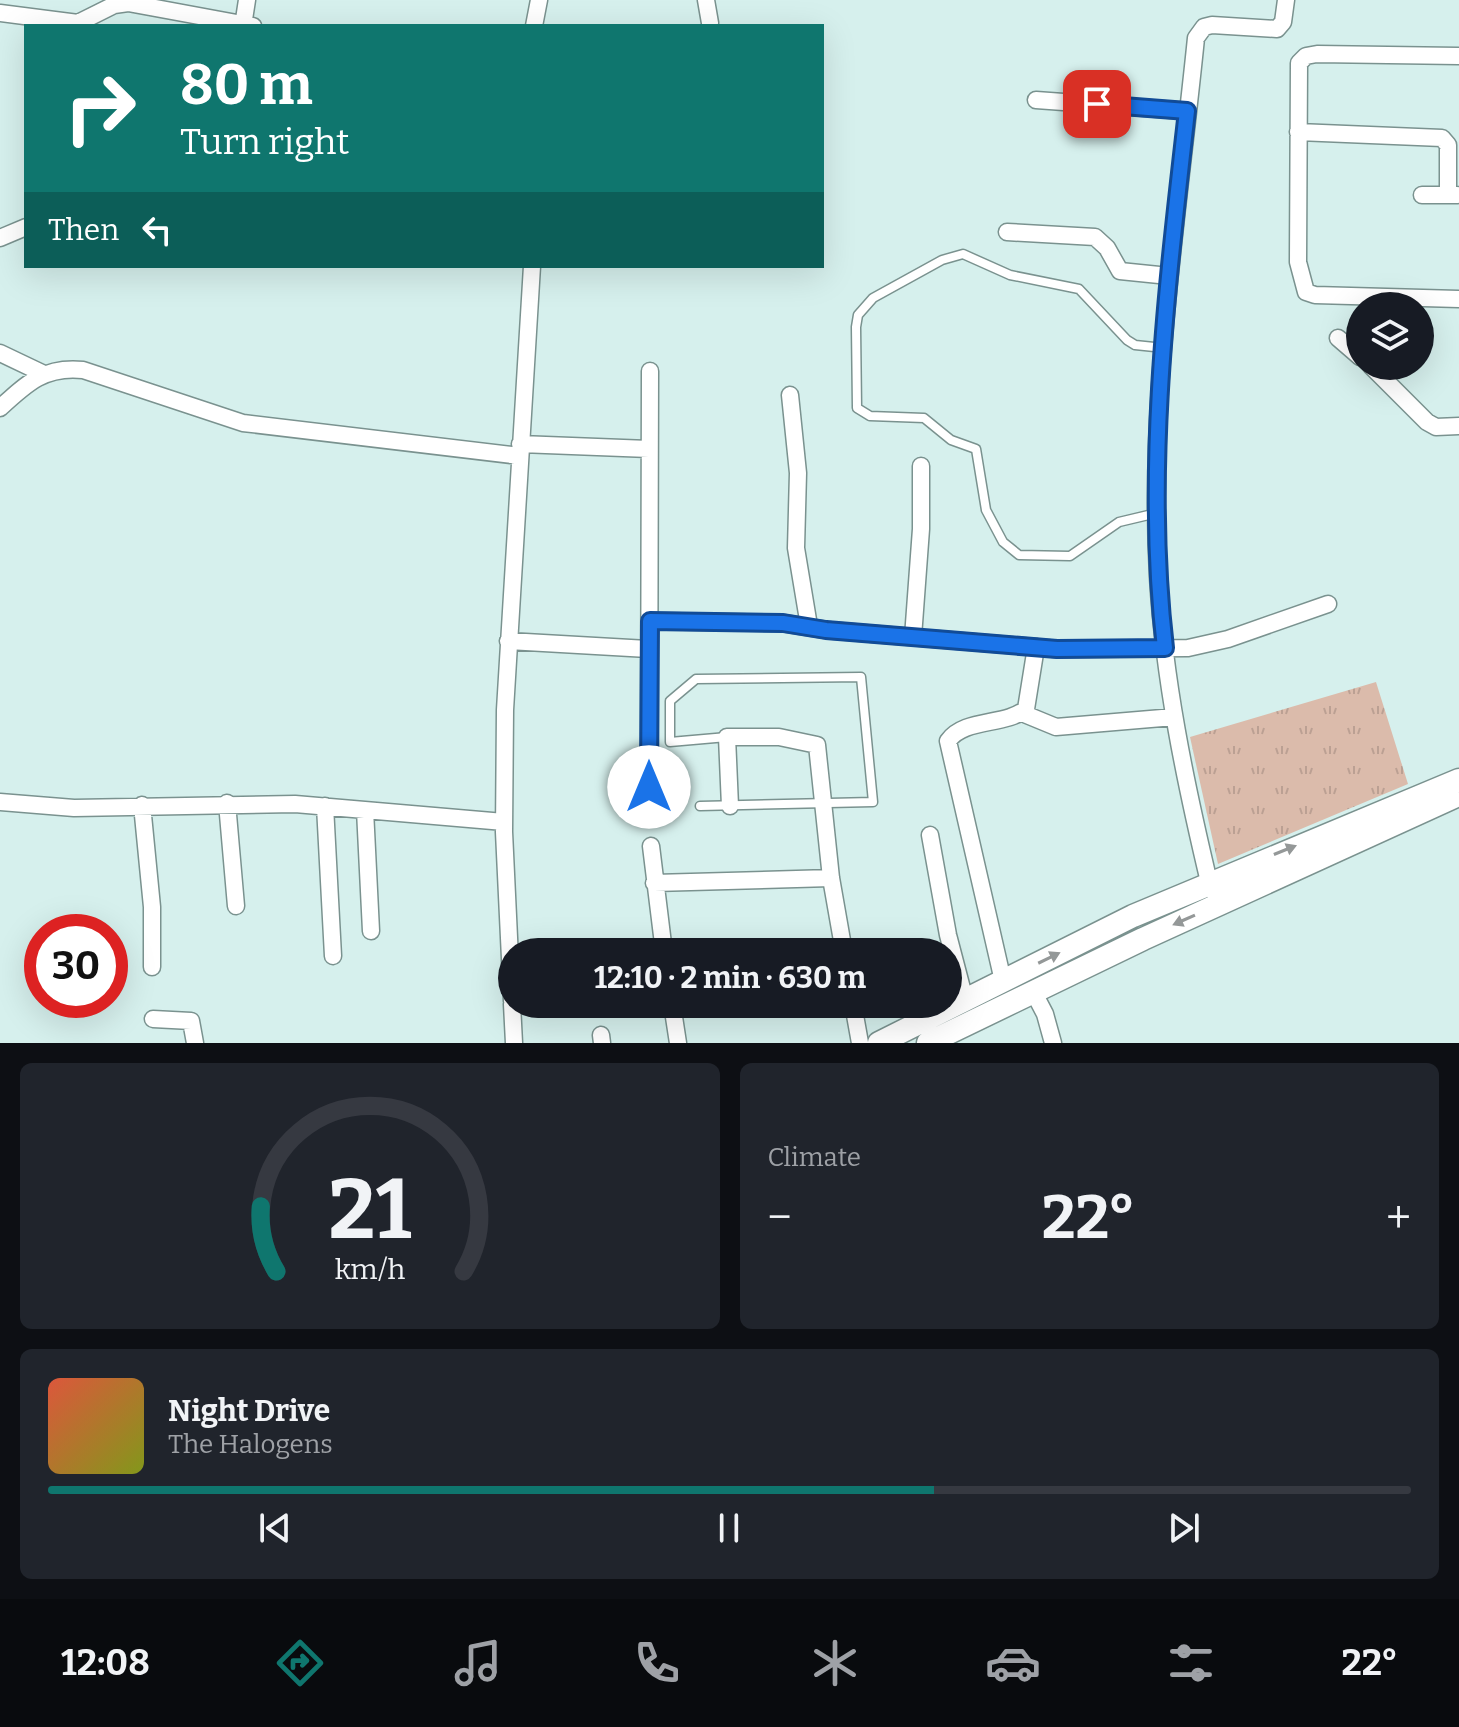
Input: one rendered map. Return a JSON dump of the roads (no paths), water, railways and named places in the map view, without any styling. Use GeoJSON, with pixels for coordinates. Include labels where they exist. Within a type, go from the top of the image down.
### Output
{"type":"FeatureCollection","features":[{"type":"Feature","properties":{"kind":"main road"},"geometry":{"type":"LineString","coordinates":[[879,1043],[1209,882],[1459,780]]}},
{"type":"Feature","properties":{"kind":"main road"},"geometry":{"type":"LineString","coordinates":[[928,1043],[1033,991],[1459,795]]}},
{"type":"Feature","properties":{"kind":"street"},"geometry":{"type":"LineString","coordinates":[[246,24],[247,0]]}},
{"type":"Feature","properties":{"kind":"street"},"geometry":{"type":"LineString","coordinates":[[534,24],[539,0]]}},
{"type":"Feature","properties":{"kind":"street"},"geometry":{"type":"LineString","coordinates":[[706,0],[710,23]]}},
{"type":"Feature","properties":{"kind":"street"},"geometry":{"type":"LineString","coordinates":[[1221,904],[1209,882],[1174,717],[1158,575],[1169,276],[1196,38],[1204,27],[1277,29],[1283,22],[1286,0]]}},
{"type":"Feature","properties":{"kind":"street"},"geometry":{"type":"LineString","coordinates":[[0,13],[78,23],[100,8],[128,3],[241,24]]}},
{"type":"Feature","properties":{"kind":"street"},"geometry":{"type":"LineString","coordinates":[[1459,56],[1306,56],[1299,63],[1298,132],[1298,262],[1306,292],[1459,299]]}},
{"type":"Feature","properties":{"kind":"street"},"geometry":{"type":"LineString","coordinates":[[1036,100],[1187,111]]}},
{"type":"Feature","properties":{"kind":"street"},"geometry":{"type":"LineString","coordinates":[[1298,132],[1442,138],[1448,145],[1454,195],[1422,195]]}},
{"type":"Feature","properties":{"kind":"street"},"geometry":{"type":"LineString","coordinates":[[0,238],[24,228]]}},
{"type":"Feature","properties":{"kind":"street"},"geometry":{"type":"LineString","coordinates":[[1007,232],[1095,237],[1107,248],[1120,271],[1169,276]]}},
{"type":"Feature","properties":{"kind":"street"},"geometry":{"type":"LineString","coordinates":[[509,938],[504,822],[508,641],[532,268]]}},
{"type":"Feature","properties":{"kind":"street"},"geometry":{"type":"LineString","coordinates":[[1338,338],[1346,345]]}},
{"type":"Feature","properties":{"kind":"street"},"geometry":{"type":"LineString","coordinates":[[0,353],[42,373]]}},
{"type":"Feature","properties":{"kind":"street"},"geometry":{"type":"LineString","coordinates":[[0,408],[42,373],[61,368],[83,370],[203,411],[267,427],[520,450],[649,449]]}},
{"type":"Feature","properties":{"kind":"street"},"geometry":{"type":"LineString","coordinates":[[649,787],[650,371]]}},
{"type":"Feature","properties":{"kind":"street"},"geometry":{"type":"LineString","coordinates":[[1385,380],[1427,422],[1436,427],[1459,426]]}},
{"type":"Feature","properties":{"kind":"street"},"geometry":{"type":"LineString","coordinates":[[790,395],[798,473],[796,548],[809,626]]}},
{"type":"Feature","properties":{"kind":"street"},"geometry":{"type":"LineString","coordinates":[[913,637],[921,529],[921,466]]}},
{"type":"Feature","properties":{"kind":"street"},"geometry":{"type":"LineString","coordinates":[[650,621],[809,626],[1036,647],[1165,648],[1210,644],[1328,604]]}},
{"type":"Feature","properties":{"kind":"street"},"geometry":{"type":"LineString","coordinates":[[508,641],[648,649]]}},
{"type":"Feature","properties":{"kind":"street"},"geometry":{"type":"LineString","coordinates":[[1022,713],[1028,704],[1036,647]]}},
{"type":"Feature","properties":{"kind":"street"},"geometry":{"type":"LineString","coordinates":[[1003,981],[948,741],[961,731],[1022,713],[1056,727],[1174,717]]}},
{"type":"Feature","properties":{"kind":"street"},"geometry":{"type":"LineString","coordinates":[[730,806],[727,737],[779,737],[813,742],[818,748],[831,878],[842,938]]}},
{"type":"Feature","properties":{"kind":"street"},"geometry":{"type":"LineString","coordinates":[[0,802],[74,808],[227,803],[325,806],[504,822]]}},
{"type":"Feature","properties":{"kind":"street"},"geometry":{"type":"LineString","coordinates":[[227,803],[236,906]]}},
{"type":"Feature","properties":{"kind":"street"},"geometry":{"type":"LineString","coordinates":[[142,805],[152,907],[152,967]]}},
{"type":"Feature","properties":{"kind":"street"},"geometry":{"type":"LineString","coordinates":[[325,806],[333,956]]}},
{"type":"Feature","properties":{"kind":"street"},"geometry":{"type":"LineString","coordinates":[[365,810],[371,931]]}},
{"type":"Feature","properties":{"kind":"street"},"geometry":{"type":"LineString","coordinates":[[930,835],[948,935],[965,1000]]}},
{"type":"Feature","properties":{"kind":"street"},"geometry":{"type":"LineString","coordinates":[[651,846],[662,938]]}},
{"type":"Feature","properties":{"kind":"street"},"geometry":{"type":"LineString","coordinates":[[654,883],[831,878]]}},
{"type":"Feature","properties":{"kind":"street"},"geometry":{"type":"LineString","coordinates":[[1033,991],[1045,1014],[1053,1043]]}},
{"type":"Feature","properties":{"kind":"street"},"geometry":{"type":"LineString","coordinates":[[513,1018],[514,1043]]}},
{"type":"Feature","properties":{"kind":"street"},"geometry":{"type":"LineString","coordinates":[[674,1018],[678,1043]]}},
{"type":"Feature","properties":{"kind":"street"},"geometry":{"type":"LineString","coordinates":[[856,1018],[860,1043]]}},
{"type":"Feature","properties":{"kind":"street"},"geometry":{"type":"LineString","coordinates":[[153,1019],[191,1021],[195,1043]]}},
{"type":"Feature","properties":{"kind":"lane"},"geometry":{"type":"LineString","coordinates":[[1158,513],[1119,522],[1070,556],[1029,558],[1010,550],[986,510],[976,449],[951,440],[924,418],[870,416],[857,408],[856,327],[858,315],[873,298],[942,260],[963,254],[1010,275],[1079,289],[1127,340],[1135,345],[1164,348]]}},
{"type":"Feature","properties":{"kind":"lane"},"geometry":{"type":"LineString","coordinates":[[700,806],[873,802],[861,677],[696,679],[670,701],[670,742],[727,737]]}}]}
